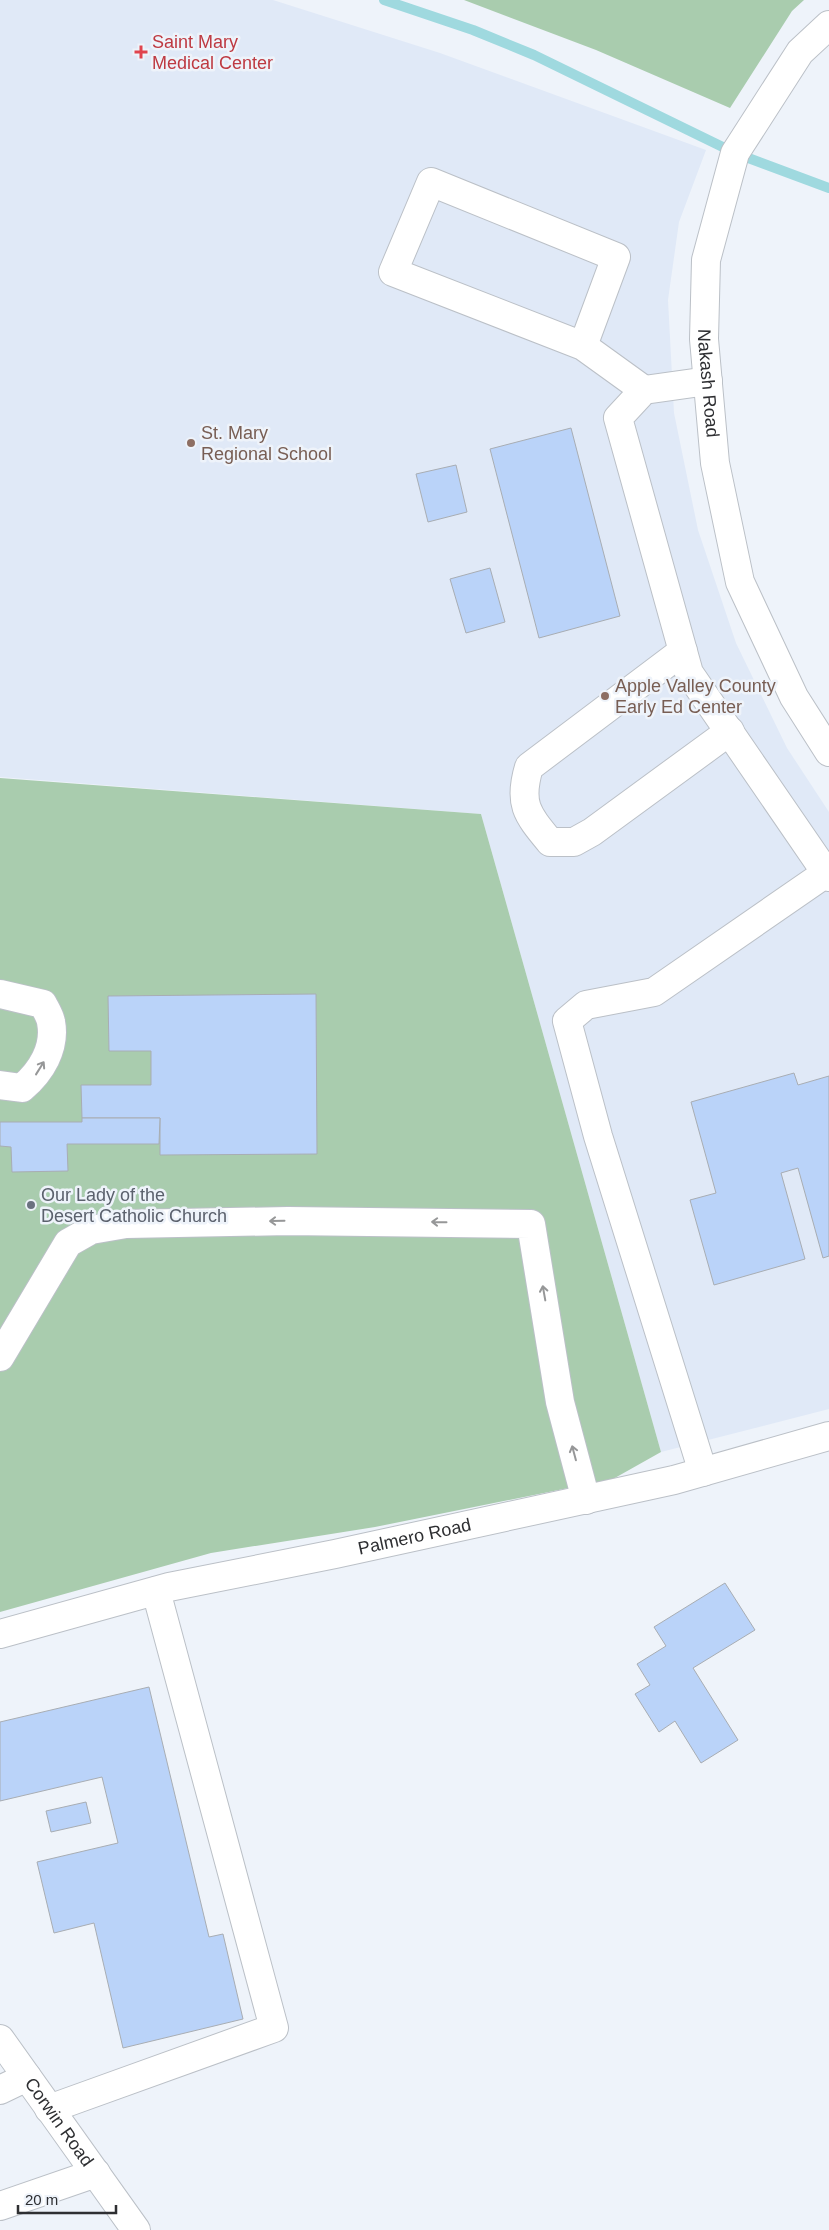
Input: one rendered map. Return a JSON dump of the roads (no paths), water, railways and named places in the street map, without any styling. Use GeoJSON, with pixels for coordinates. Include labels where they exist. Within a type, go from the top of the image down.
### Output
{"type":"FeatureCollection","features":[{"type":"Feature","properties":{"kind":"street","name":"Nakash Road"},"geometry":{"type":"LineString","coordinates":[[829,25],[800,52],[735,153],[706,260],[704,339],[715,463],[740,582],[794,697],[829,752]]}},
{"type":"Feature","properties":{"kind":"street"},"geometry":{"type":"LineString","coordinates":[[584,346],[616,257],[431,182],[393,272],[584,346],[644,390]]}},
{"type":"Feature","properties":{"kind":"street"},"geometry":{"type":"LineString","coordinates":[[703,1472],[598,1136],[567,1021],[586,1005],[654,992],[828,874],[690,673],[618,418],[644,390],[708,382]]}},
{"type":"Feature","properties":{"kind":"street"},"geometry":{"type":"LineString","coordinates":[[684,651],[529,767],[523,787],[529,816],[550,842],[574,842],[592,832],[730,731]]}},
{"type":"Feature","properties":{"kind":"street"},"geometry":{"type":"LineString","coordinates":[[0,994],[43,1004],[51,1021],[52,1038],[46,1058],[35,1076],[22,1088],[0,1085]]}},
{"type":"Feature","properties":{"kind":"street"},"geometry":{"type":"LineString","coordinates":[[0,1357],[68,1243],[91,1230],[126,1224],[288,1221],[532,1224],[560,1402],[586,1500]]}},
{"type":"Feature","properties":{"kind":"street","name":"Palmero Road"},"geometry":{"type":"LineString","coordinates":[[0,1634],[169,1587],[335,1554],[586,1500],[703,1472],[829,1436]]}},
{"type":"Feature","properties":{"kind":"street"},"geometry":{"type":"LineString","coordinates":[[49,2109],[274,2028],[156,1591]]}},
{"type":"Feature","properties":{"kind":"street","name":"Corwin Road"},"geometry":{"type":"LineString","coordinates":[[0,2039],[136,2230]]}},
{"type":"Feature","properties":{"kind":"street"},"geometry":{"type":"LineString","coordinates":[[0,2090],[27,2077]]}},
{"type":"Feature","properties":{"kind":"street"},"geometry":{"type":"LineString","coordinates":[[0,2206],[96,2173]]}},
{"type":"Feature","properties":{"kind":"waterway"},"geometry":{"type":"LineString","coordinates":[[384,0],[473,30],[534,55],[735,153],[829,188]]}},
{"type":"Feature","properties":{"kind":"place","name":"Saint Mary Medical Center"},"geometry":{"type":"Point","coordinates":[141,52]}},
{"type":"Feature","properties":{"kind":"place","name":"St. Mary Regional School"},"geometry":{"type":"Point","coordinates":[191,443]}},
{"type":"Feature","properties":{"kind":"place","name":"Apple Valley County Early Ed Center"},"geometry":{"type":"Point","coordinates":[605,696]}},
{"type":"Feature","properties":{"kind":"place","name":"Our Lady of the Desert Catholic Church"},"geometry":{"type":"Point","coordinates":[31,1205]}}]}
